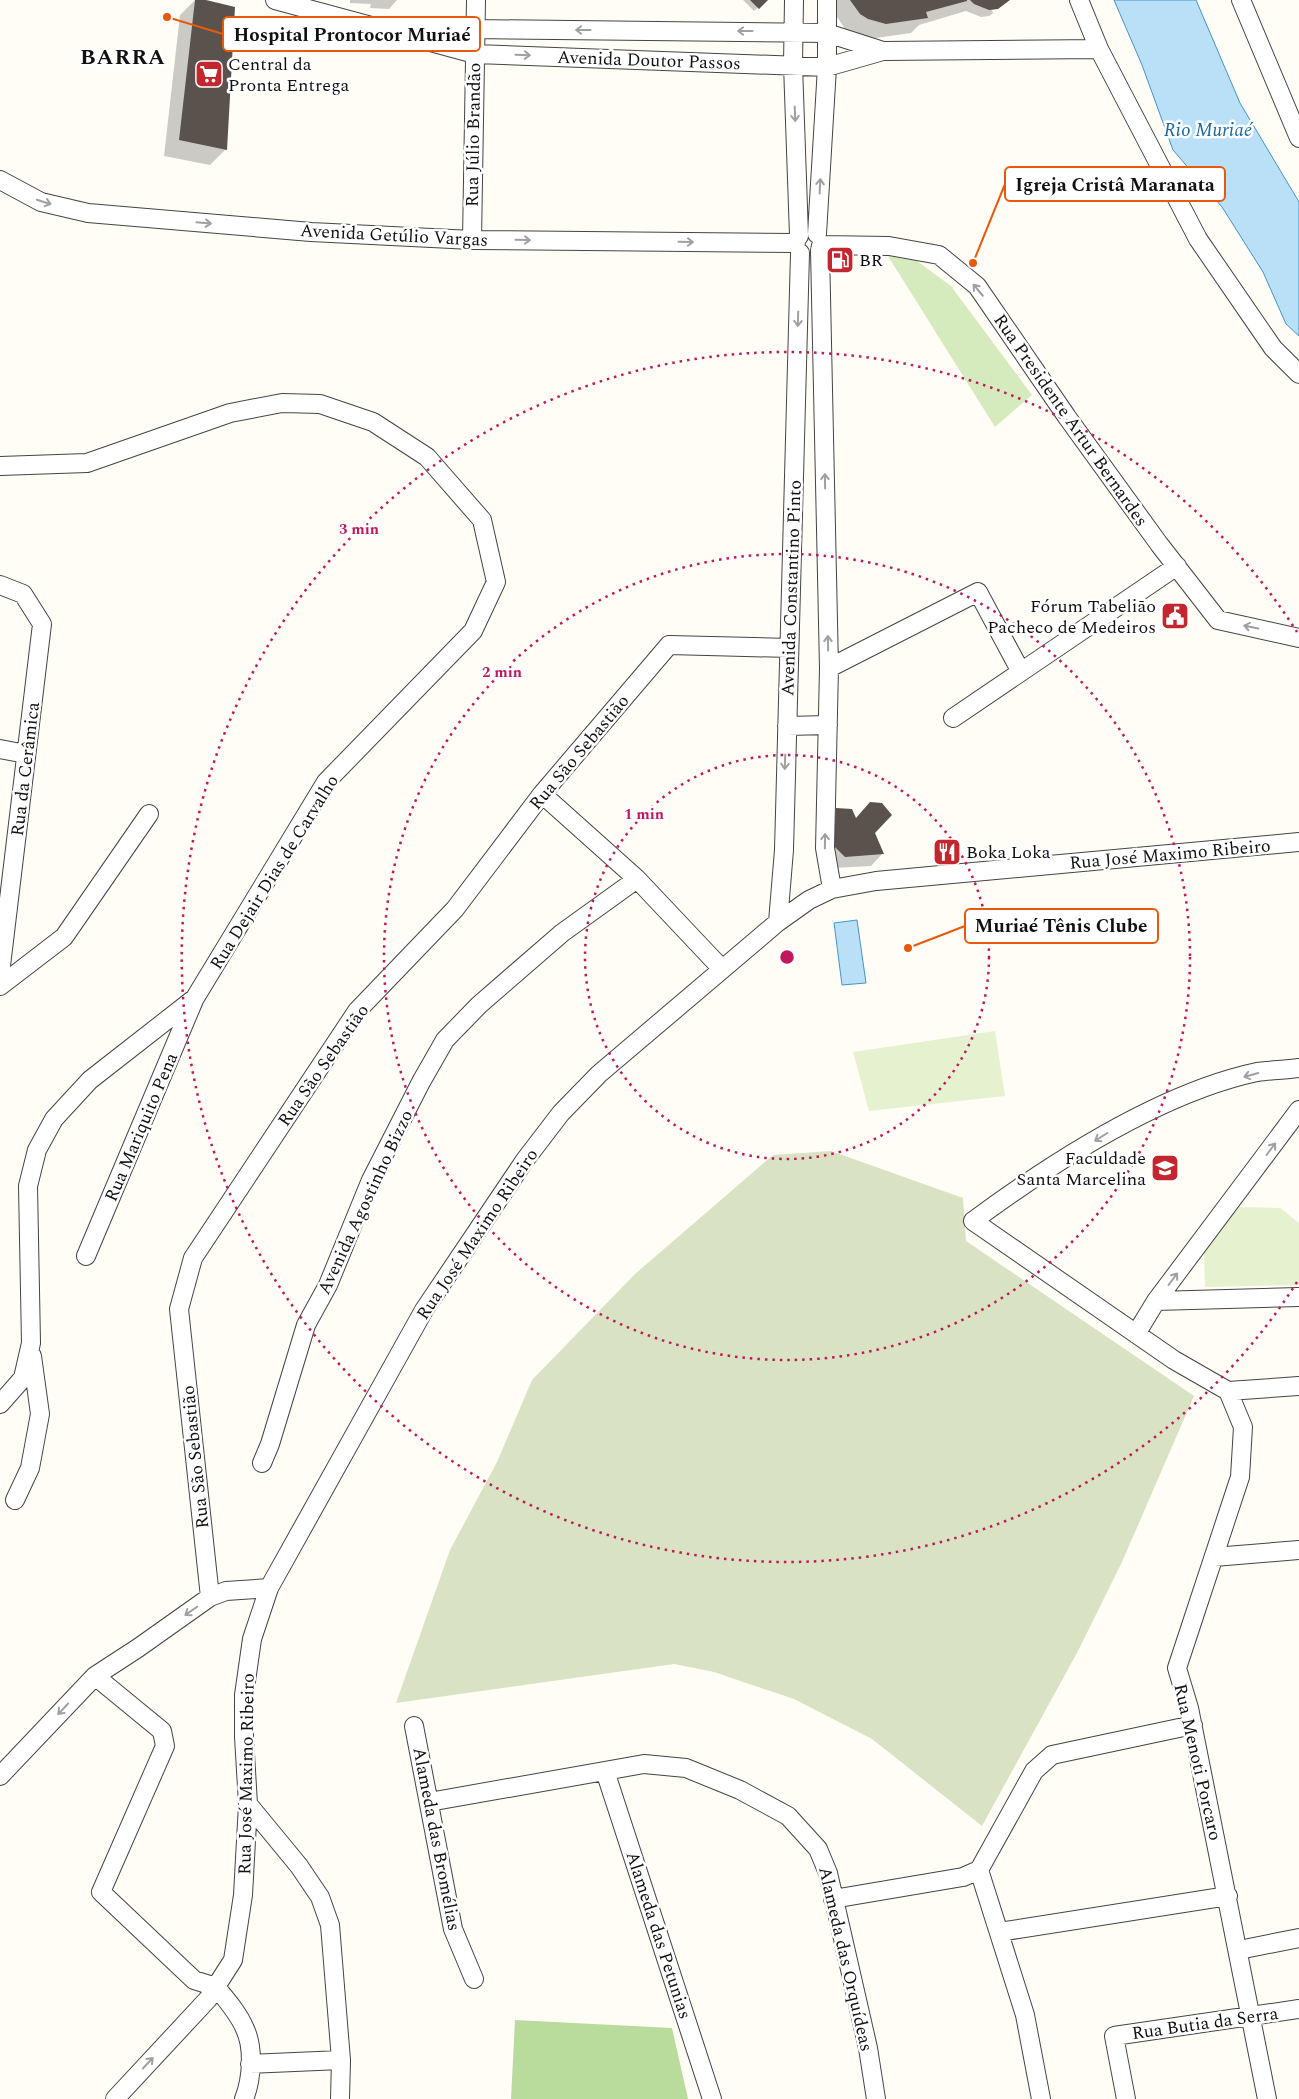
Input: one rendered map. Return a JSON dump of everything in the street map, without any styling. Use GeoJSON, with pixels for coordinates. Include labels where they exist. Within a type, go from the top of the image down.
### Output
{"type":"FeatureCollection","features":[{"type":"Feature","properties":{"kind":"street","name":"Avenida Doutor Passos"},"geometry":{"type":"LineString","coordinates":[[276,0],[474,54],[827,67],[883,51],[1099,49]]}},
{"type":"Feature","properties":{"kind":"street","name":"Rua Júlio Brandão"},"geometry":{"type":"LineString","coordinates":[[472,240],[476,0]]}},
{"type":"Feature","properties":{"kind":"street","name":"Avenida Constantino Pinto"},"geometry":{"type":"LineString","coordinates":[[778,922],[784,850],[799,281],[793,65],[794,0]]}},
{"type":"Feature","properties":{"kind":"street","name":"Avenida Constantino Pinto"},"geometry":{"type":"LineString","coordinates":[[827,0],[827,67],[820,280],[829,668],[825,848],[832,889]]}},
{"type":"Feature","properties":{"kind":"street"},"geometry":{"type":"LineString","coordinates":[[1079,0],[1099,49],[1198,239],[1273,348],[1299,374]]}},
{"type":"Feature","properties":{"kind":"street"},"geometry":{"type":"LineString","coordinates":[[1241,0],[1299,137]]}},
{"type":"Feature","properties":{"kind":"street","name":"Avenida Doutor Passos"},"geometry":{"type":"LineString","coordinates":[[416,37],[475,29],[794,32],[827,33],[883,51]]}},
{"type":"Feature","properties":{"kind":"street","name":"Avenida Getúlio Vargas"},"geometry":{"type":"LineString","coordinates":[[0,180],[41,202],[88,213],[311,232],[472,240],[798,244],[811,256],[820,243]]}},
{"type":"Feature","properties":{"kind":"street","name":"Rua Presidente Artur Bernardes"},"geometry":{"type":"LineString","coordinates":[[820,243],[889,246],[939,255],[977,286],[1067,417],[1218,620],[1299,638]]}},
{"type":"Feature","properties":{"kind":"street"},"geometry":{"type":"LineString","coordinates":[[799,281],[804,275],[810,274],[815,274],[820,280]]}},
{"type":"Feature","properties":{"kind":"street","name":"Rua Dejair Dias de Carvalho"},"geometry":{"type":"LineString","coordinates":[[0,466],[87,463],[230,413],[282,403],[320,404],[373,422],[427,457],[482,520],[496,582],[473,631],[326,782],[195,998],[90,1080],[54,1119],[37,1150],[28,1186],[31,1343],[23,1378],[0,1404]]}},
{"type":"Feature","properties":{"kind":"street"},"geometry":{"type":"LineString","coordinates":[[953,718],[1177,566]]}},
{"type":"Feature","properties":{"kind":"street","name":"Rua da Cerâmica"},"geometry":{"type":"LineString","coordinates":[[0,585],[23,594],[42,624],[26,754],[4,903],[0,974]]}},
{"type":"Feature","properties":{"kind":"street"},"geometry":{"type":"LineString","coordinates":[[829,668],[978,592],[1021,672]]}},
{"type":"Feature","properties":{"kind":"street","name":"Rua São Sebastião"},"geometry":{"type":"LineString","coordinates":[[210,1597],[179,1308],[193,1258],[357,1011],[455,909],[542,794],[669,645],[789,648]]}},
{"type":"Feature","properties":{"kind":"street"},"geometry":{"type":"LineString","coordinates":[[786,726],[828,725]]}},
{"type":"Feature","properties":{"kind":"street"},"geometry":{"type":"LineString","coordinates":[[0,749],[26,754]]}},
{"type":"Feature","properties":{"kind":"street"},"geometry":{"type":"LineString","coordinates":[[542,794],[637,879],[722,969]]}},
{"type":"Feature","properties":{"kind":"street"},"geometry":{"type":"LineString","coordinates":[[0,986],[64,937],[149,814]]}},
{"type":"Feature","properties":{"kind":"street","name":"Rua José Maximo Ribeiro"},"geometry":{"type":"LineString","coordinates":[[115,2099],[208,1999],[233,1960],[243,1895],[248,1804],[244,1737],[244,1695],[252,1639],[269,1588],[424,1310],[525,1160],[561,1113],[599,1074],[778,922],[809,900],[832,889],[876,880],[1299,842]]}},
{"type":"Feature","properties":{"kind":"street","name":"Avenida Agostinho Bizzo"},"geometry":{"type":"LineString","coordinates":[[262,1463],[270,1444],[306,1325],[328,1285],[371,1180],[421,1082],[445,1040],[479,1005],[562,933],[637,879]]}},
{"type":"Feature","properties":{"kind":"street","name":"Rua Mariquito Pena"},"geometry":{"type":"LineString","coordinates":[[86,1256],[195,998]]}},
{"type":"Feature","properties":{"kind":"street"},"geometry":{"type":"LineString","coordinates":[[1299,1068],[1258,1072],[1198,1090],[1121,1124],[1009,1194],[973,1221],[1174,1360],[1228,1391],[1299,1386]]}},
{"type":"Feature","properties":{"kind":"street"},"geometry":{"type":"LineString","coordinates":[[1136,1334],[1156,1301],[1299,1110]]}},
{"type":"Feature","properties":{"kind":"street"},"geometry":{"type":"LineString","coordinates":[[1156,1301],[1299,1297]]}},
{"type":"Feature","properties":{"kind":"street"},"geometry":{"type":"LineString","coordinates":[[15,1500],[30,1468],[40,1414],[31,1343]]}},
{"type":"Feature","properties":{"kind":"street","name":"Rua Menoti Porcaro"},"geometry":{"type":"LineString","coordinates":[[1228,1391],[1243,1426],[1240,1478],[1177,1668],[1193,1725],[1267,2099]]}},
{"type":"Feature","properties":{"kind":"street"},"geometry":{"type":"LineString","coordinates":[[1214,1557],[1299,1550]]}},
{"type":"Feature","properties":{"kind":"street"},"geometry":{"type":"LineString","coordinates":[[0,1776],[95,1676],[210,1597],[226,1591],[269,1588]]}},
{"type":"Feature","properties":{"kind":"street"},"geometry":{"type":"LineString","coordinates":[[95,1676],[162,1731],[165,1746],[100,1892],[194,1980],[216,1987],[246,2029],[250,2064],[244,2099]]}},
{"type":"Feature","properties":{"kind":"street"},"geometry":{"type":"LineString","coordinates":[[833,1899],[963,1877],[979,1870],[1034,1771],[1052,1755],[1193,1725]]}},
{"type":"Feature","properties":{"kind":"street","name":"Alameda das Bromélias"},"geometry":{"type":"LineString","coordinates":[[414,1726],[453,1929],[474,1979]]}},
{"type":"Feature","properties":{"kind":"street","name":"Alameda das Orquídeas"},"geometry":{"type":"LineString","coordinates":[[429,1802],[644,1764],[686,1768],[740,1790],[788,1816],[818,1848],[828,1873],[868,2048],[876,2099]]}},
{"type":"Feature","properties":{"kind":"street","name":"Alameda das Petunias"},"geometry":{"type":"LineString","coordinates":[[606,1771],[712,2099]]}},
{"type":"Feature","properties":{"kind":"street"},"geometry":{"type":"LineString","coordinates":[[248,1804],[298,1866],[320,1897],[330,1924],[341,2060],[340,2099]]}},
{"type":"Feature","properties":{"kind":"street"},"geometry":{"type":"LineString","coordinates":[[979,1870],[1025,2014],[1041,2099]]}},
{"type":"Feature","properties":{"kind":"street"},"geometry":{"type":"LineString","coordinates":[[999,1932],[1228,1896]]}},
{"type":"Feature","properties":{"kind":"street"},"geometry":{"type":"LineString","coordinates":[[1239,1950],[1299,1938]]}},
{"type":"Feature","properties":{"kind":"street","name":"Rua Butia da Serra"},"geometry":{"type":"LineString","coordinates":[[1126,2099],[1114,2036],[1299,2009]]}},
{"type":"Feature","properties":{"kind":"street"},"geometry":{"type":"LineString","coordinates":[[250,2064],[341,2060]]}},
{"type":"Feature","properties":{"kind":"green space"},"geometry":{"type":"Polygon","coordinates":[[[888,256],[917,261],[951,286],[1032,395],[995,427],[888,256]]]}},
{"type":"Feature","properties":{"kind":"green space"},"geometry":{"type":"Polygon","coordinates":[[[995,1031],[1005,1096],[869,1111],[853,1052],[995,1031]]]}},
{"type":"Feature","properties":{"kind":"green space"},"geometry":{"type":"Polygon","coordinates":[[[831,1151],[963,1198],[966,1241],[1194,1396],[1122,1562],[1078,1651],[982,1826],[872,1739],[794,1699],[714,1672],[674,1664],[396,1703],[450,1550],[497,1462],[532,1380],[635,1274],[773,1155],[831,1151]]]}},
{"type":"Feature","properties":{"kind":"green space"},"geometry":{"type":"Polygon","coordinates":[[[1236,1207],[1280,1208],[1299,1223],[1299,1285],[1205,1287],[1204,1253],[1236,1207]]]}},
{"type":"Feature","properties":{"kind":"green space"},"geometry":{"type":"Polygon","coordinates":[[[515,2020],[672,2028],[688,2099],[511,2099],[515,2020]]]}},
{"type":"Feature","properties":{"kind":"water","name":"Rio Muriaé"},"geometry":{"type":"Polygon","coordinates":[[[1114,0],[1196,0],[1240,103],[1299,202],[1299,336],[1286,324],[1263,272],[1222,207],[1173,150],[1142,65],[1114,0]]]}},
{"type":"Feature","properties":{"kind":"water"},"geometry":{"type":"Polygon","coordinates":[[[857,920],[866,983],[842,985],[834,923],[857,920]]]}},
{"type":"Feature","properties":{"kind":"building","name":"Central da Pronta Entrega"},"geometry":{"type":"Polygon","coordinates":[[[195,0],[206,0],[235,7],[227,150],[179,140],[195,0]]]}},
{"type":"Feature","properties":{"kind":"building"},"geometry":{"type":"Polygon","coordinates":[[[750,0],[768,0],[759,9],[750,0]]]}},
{"type":"Feature","properties":{"kind":"building"},"geometry":{"type":"Polygon","coordinates":[[[850,0],[967,1],[926,12],[928,18],[886,24],[868,19],[860,14],[850,0]]]}},
{"type":"Feature","properties":{"kind":"building"},"geometry":{"type":"Polygon","coordinates":[[[970,0],[1010,0],[998,9],[989,10],[974,4],[970,0]]]}},
{"type":"Feature","properties":{"kind":"building"},"geometry":{"type":"Polygon","coordinates":[[[870,802],[882,803],[892,815],[875,833],[884,854],[845,857],[834,846],[836,808],[852,809],[856,818],[870,802]]]}},
{"type":"Feature","properties":{"kind":"place","name":"Hospital Prontocor Muriaé"},"geometry":{"type":"Point","coordinates":[167,17]}},
{"type":"Feature","properties":{"kind":"place","name":"Central da Pronta Entrega"},"geometry":{"type":"Point","coordinates":[209,74]}},
{"type":"Feature","properties":{"kind":"place","name":"BR"},"geometry":{"type":"Point","coordinates":[840,260]}},
{"type":"Feature","properties":{"kind":"place","name":"Igreja Cristâ Maranata"},"geometry":{"type":"Point","coordinates":[973,263]}},
{"type":"Feature","properties":{"kind":"place","name":"Fórum Tabelião Pacheco de Medeiros"},"geometry":{"type":"Point","coordinates":[1175,616]}},
{"type":"Feature","properties":{"kind":"place","name":"Boka Loka"},"geometry":{"type":"Point","coordinates":[947,852]}},
{"type":"Feature","properties":{"kind":"place","name":"Muriaé Tênis Clube"},"geometry":{"type":"Point","coordinates":[908,948]}},
{"type":"Feature","properties":{"kind":"place","name":"Faculdade Santa Marcelina"},"geometry":{"type":"Point","coordinates":[1165,1168]}},
{"type":"Feature","properties":{"kind":"district","name":"BARRA"},"geometry":{"type":"Point","coordinates":[123,56]}}]}
